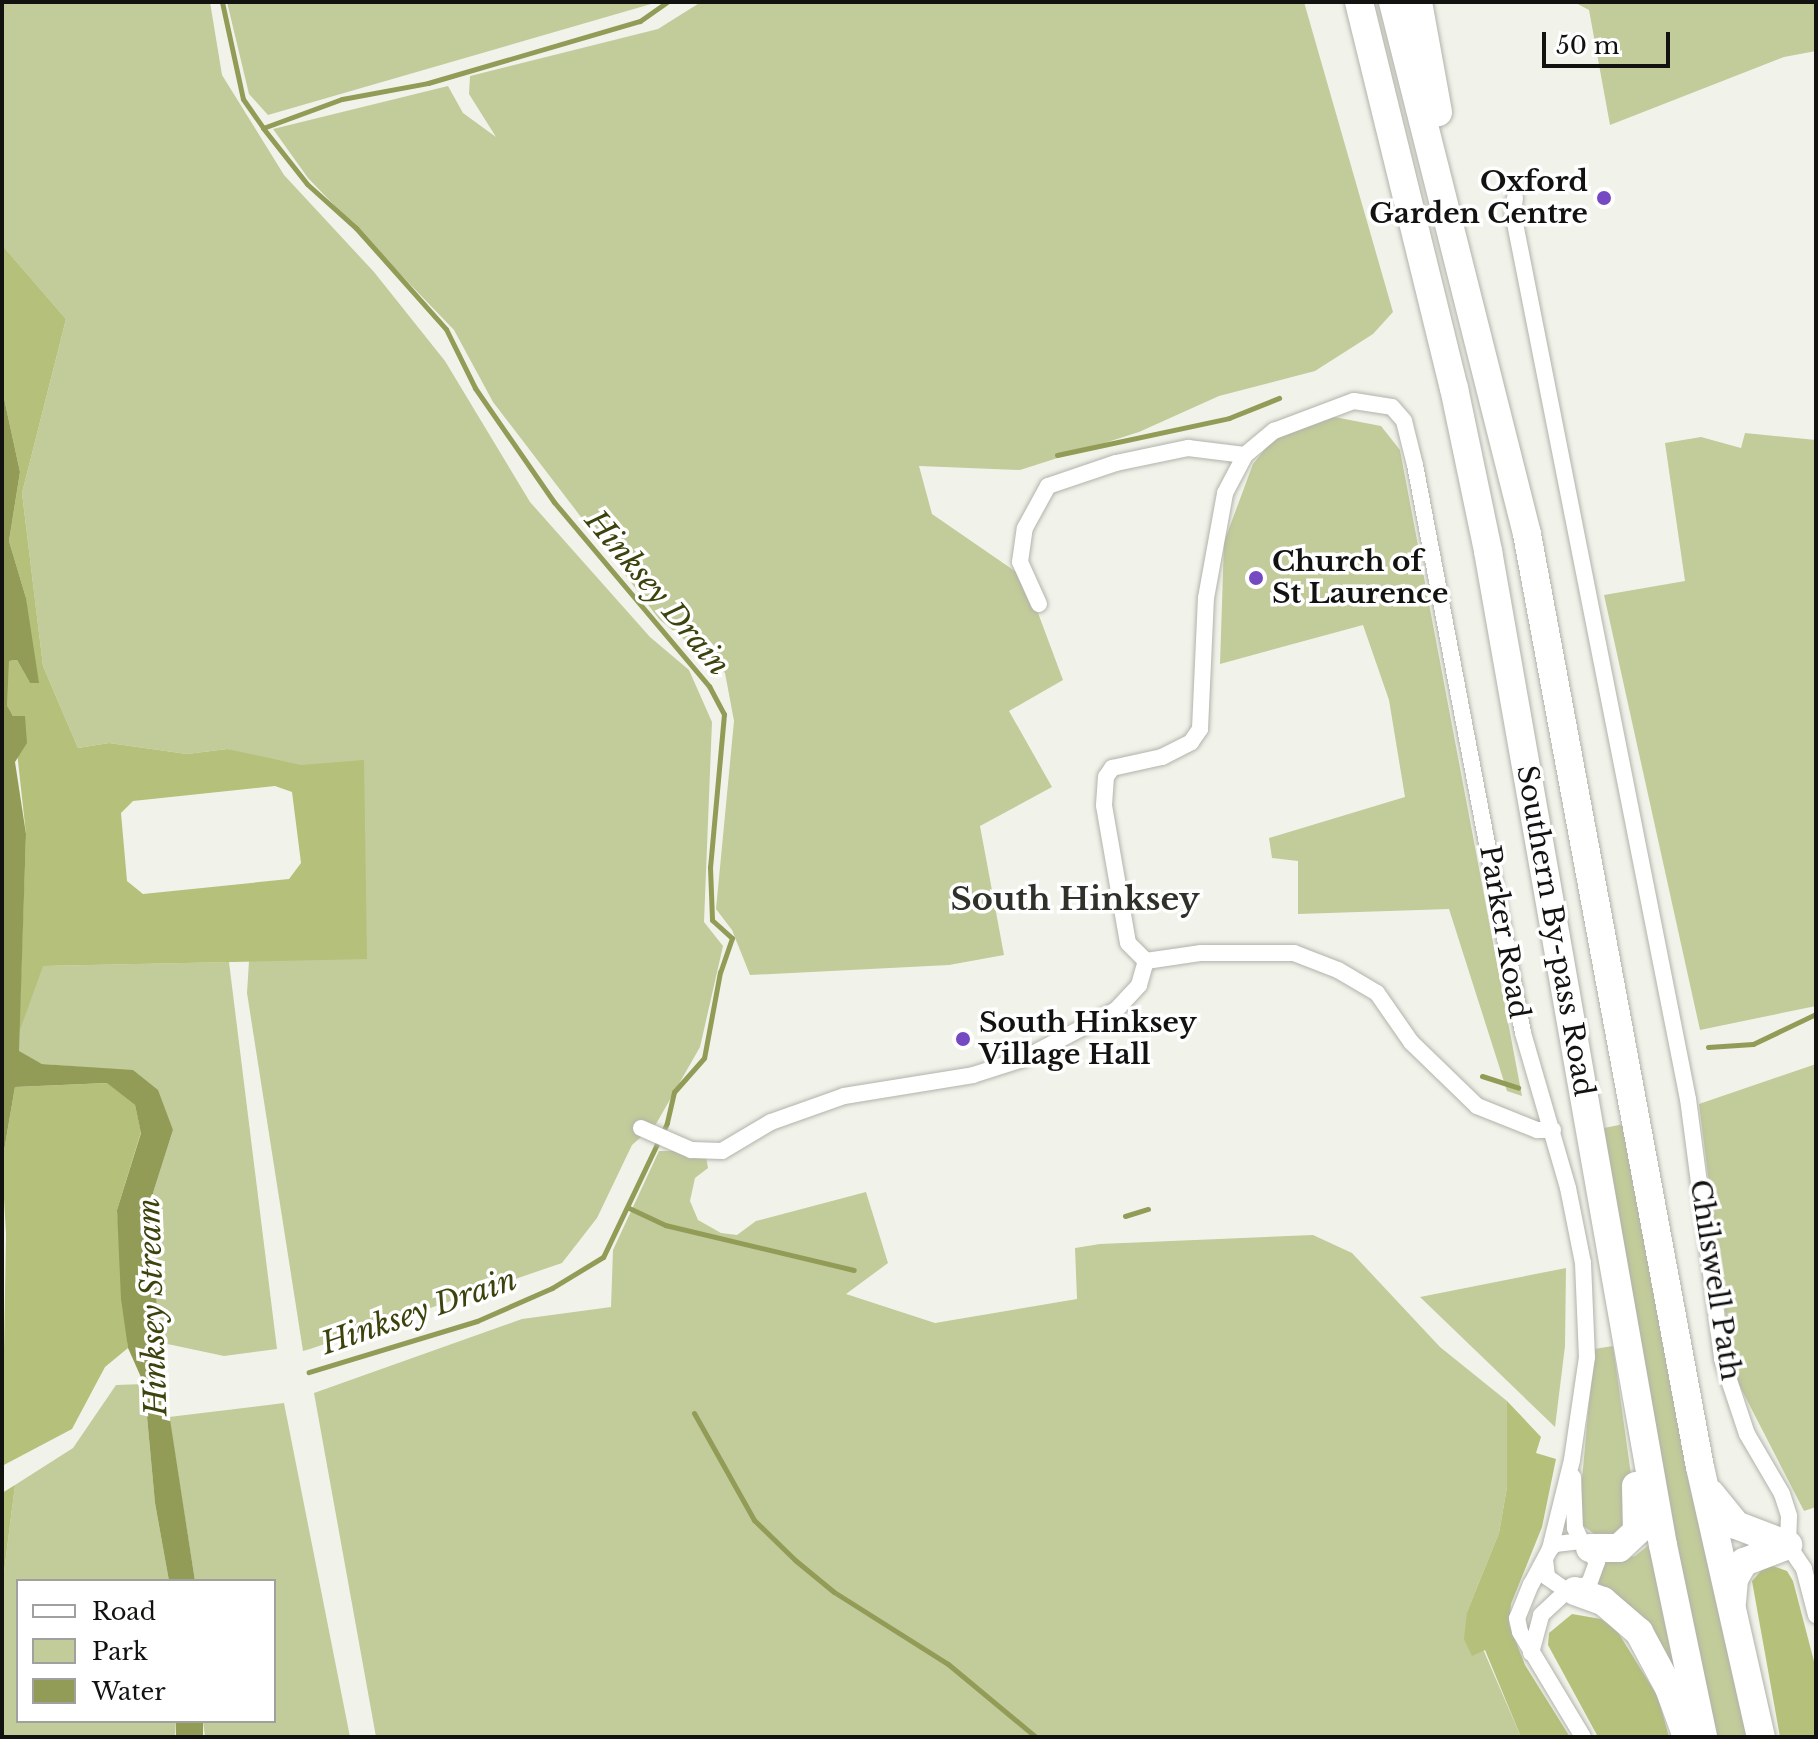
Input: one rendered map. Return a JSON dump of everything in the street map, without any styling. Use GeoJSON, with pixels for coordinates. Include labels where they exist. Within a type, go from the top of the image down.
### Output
{"type":"FeatureCollection","features":[{"type":"Feature","properties":{"kind":"highway"},"geometry":{"type":"LineString","coordinates":[[1348,2],[1392,129]]}},
{"type":"Feature","properties":{"kind":"highway"},"geometry":{"type":"LineString","coordinates":[[1359,2],[1392,129]]}},
{"type":"Feature","properties":{"kind":"highway"},"geometry":{"type":"LineString","coordinates":[[1393,2],[1449,208]]}},
{"type":"Feature","properties":{"kind":"highway"},"geometry":{"type":"LineString","coordinates":[[1418,2],[1437,104],[1449,208]]}},
{"type":"Feature","properties":{"kind":"highway","name":"Southern By-pass Road"},"geometry":{"type":"LineString","coordinates":[[1392,129],[1488,551],[1634,1379],[1703,1737]]}},
{"type":"Feature","properties":{"kind":"highway","name":"Southern By-pass Road"},"geometry":{"type":"LineString","coordinates":[[1449,208],[1561,697],[1700,1467],[1761,1737]]}},
{"type":"Feature","properties":{"kind":"highway"},"geometry":{"type":"LineString","coordinates":[[1586,1544],[1619,1548],[1637,1531],[1640,1518],[1633,1458],[1634,1379]]}},
{"type":"Feature","properties":{"kind":"highway"},"geometry":{"type":"LineString","coordinates":[[1700,1467],[1725,1517],[1788,1545]]}},
{"type":"Feature","properties":{"kind":"highway"},"geometry":{"type":"LineString","coordinates":[[1731,1611],[1734,1579],[1744,1562],[1788,1545]]}},
{"type":"Feature","properties":{"kind":"highway"},"geometry":{"type":"LineString","coordinates":[[1571,1591],[1603,1601],[1639,1632],[1669,1688],[1687,1737]]}},
{"type":"Feature","properties":{"kind":"street","name":"Chilswell Path"},"geometry":{"type":"LineString","coordinates":[[1515,198],[1513,213],[1688,1099],[1722,1359],[1747,1434],[1782,1494],[1789,1516],[1788,1545]]}},
{"type":"Feature","properties":{"kind":"street","name":"Parker Road"},"geometry":{"type":"LineString","coordinates":[[1245,455],[1274,431],[1320,410],[1354,401],[1392,407],[1404,421],[1523,1033],[1553,1130],[1587,1306],[1587,1357],[1572,1460],[1547,1554],[1517,1618],[1531,1653],[1583,1737]]}},
{"type":"Feature","properties":{"kind":"street"},"geometry":{"type":"LineString","coordinates":[[1039,604],[1020,562],[1025,528],[1048,486],[1188,448],[1245,455],[1225,493],[1214,538],[1200,729],[1191,742],[1162,757],[1112,768],[1106,777],[1104,805],[1128,943],[1146,961]]}},
{"type":"Feature","properties":{"kind":"street"},"geometry":{"type":"LineString","coordinates":[[1146,961],[1201,953],[1294,953],[1338,970],[1377,993],[1411,1042],[1477,1106],[1537,1130],[1553,1130]]}},
{"type":"Feature","properties":{"kind":"street"},"geometry":{"type":"LineString","coordinates":[[653,1134],[691,1150],[722,1151],[771,1122],[844,1096],[973,1075],[1023,1059],[1116,1010],[1139,985],[1146,961]]}},
{"type":"Feature","properties":{"kind":"street","name":"Parker Road"},"geometry":{"type":"LineString","coordinates":[[1572,1460],[1573,1514],[1586,1544]]}},
{"type":"Feature","properties":{"kind":"street"},"geometry":{"type":"LineString","coordinates":[[1531,1653],[1541,1615],[1571,1591],[1589,1584],[1597,1570],[1586,1544],[1562,1540],[1547,1554],[1547,1577],[1571,1591]]}},
{"type":"Feature","properties":{"kind":"street"},"geometry":{"type":"LineString","coordinates":[[1788,1545],[1804,1569],[1816,1615]]}},
{"type":"Feature","properties":{"kind":"green space"},"geometry":{"type":"Polygon","coordinates":[[[2,2],[210,2],[222,75],[284,175],[374,272],[445,361],[530,502],[650,637],[689,670],[712,722],[704,922],[723,946],[700,1047],[656,1124],[632,1145],[597,1218],[562,1263],[303,1351],[247,993],[249,961],[367,958],[298,771],[227,749],[187,754],[109,743],[78,748],[43,666],[22,493],[66,319],[2,245],[2,2]]]}},
{"type":"Feature","properties":{"kind":"green space"},"geometry":{"type":"Polygon","coordinates":[[[227,2],[658,2],[268,115],[249,94],[227,2]]]}},
{"type":"Feature","properties":{"kind":"green space"},"geometry":{"type":"Polygon","coordinates":[[[701,2],[1304,2],[1393,312],[1373,334],[1315,371],[1219,396],[1139,432],[1020,470],[919,466],[932,514],[1025,578],[1063,680],[1009,711],[1052,787],[980,826],[1004,955],[949,965],[750,975],[732,930],[716,909],[734,721],[725,673],[659,619],[493,402],[454,330],[308,178],[273,129],[448,86],[463,113],[496,137],[469,94],[470,76],[658,29],[701,2]]]}},
{"type":"Feature","properties":{"kind":"green space"},"geometry":{"type":"Polygon","coordinates":[[[1574,2],[1816,2],[1816,51],[1784,57],[1610,125],[1589,10],[1574,2]]]}},
{"type":"Feature","properties":{"kind":"green space"},"geometry":{"type":"Polygon","coordinates":[[[2,389],[20,1029],[42,966],[229,962],[277,1349],[224,1356],[158,1342],[153,1193],[173,1130],[133,1071],[42,1064],[19,1052],[2,1162],[2,389]]]}},
{"type":"Feature","properties":{"kind":"green space"},"geometry":{"type":"Polygon","coordinates":[[[1329,416],[1381,426],[1400,450],[1522,1096],[1507,1091],[1449,909],[1298,914],[1298,861],[1272,858],[1269,838],[1405,797],[1389,700],[1363,625],[1220,664],[1224,542],[1253,464],[1275,437],[1329,416]]]}},
{"type":"Feature","properties":{"kind":"green space"},"geometry":{"type":"Polygon","coordinates":[[[1745,433],[1816,440],[1816,1006],[1700,1030],[1604,595],[1685,581],[1665,443],[1701,437],[1741,448],[1745,433]]]}},
{"type":"Feature","properties":{"kind":"green space"},"geometry":{"type":"Polygon","coordinates":[[[1816,1064],[1816,1507],[1804,1511],[1733,1373],[1699,1104],[1816,1064]]]}},
{"type":"Feature","properties":{"kind":"green space"},"geometry":{"type":"Polygon","coordinates":[[[1624,1124],[1701,1534],[1749,1737],[1716,1737],[1675,1542],[1604,1128],[1624,1124]]]}},
{"type":"Feature","properties":{"kind":"green space"},"geometry":{"type":"Polygon","coordinates":[[[659,1151],[705,1151],[708,1168],[695,1178],[690,1201],[698,1220],[721,1233],[737,1235],[756,1221],[866,1192],[888,1263],[846,1294],[935,1323],[1077,1299],[1075,1248],[1100,1244],[1313,1235],[1352,1253],[1440,1347],[1507,1401],[1507,1487],[1499,1533],[1467,1612],[1521,1737],[376,1737],[314,1393],[522,1319],[611,1307],[613,1250],[659,1151]]]}},
{"type":"Feature","properties":{"kind":"green space"},"geometry":{"type":"Polygon","coordinates":[[[1566,1268],[1565,1346],[1555,1427],[1420,1297],[1566,1268]]]}},
{"type":"Feature","properties":{"kind":"green space"},"geometry":{"type":"Polygon","coordinates":[[[1613,1346],[1635,1503],[1623,1534],[1600,1538],[1583,1526],[1580,1501],[1594,1349],[1613,1346]]]}},
{"type":"Feature","properties":{"kind":"green space"},"geometry":{"type":"Polygon","coordinates":[[[144,1384],[155,1503],[169,1579],[16,1579],[16,1723],[176,1723],[175,1737],[2,1737],[2,1588],[15,1485],[73,1448],[116,1385],[144,1384]]]}},
{"type":"Feature","properties":{"kind":"green space"},"geometry":{"type":"Polygon","coordinates":[[[284,1403],[350,1737],[205,1737],[203,1723],[276,1723],[276,1579],[195,1579],[169,1417],[284,1403]]]}},
{"type":"Feature","properties":{"kind":"green space"},"geometry":{"type":"Polygon","coordinates":[[[1650,1544],[1679,1680],[1596,1589],[1605,1563],[1635,1556],[1650,1544]]]}},
{"type":"Feature","properties":{"kind":"shaded area"},"geometry":{"type":"Polygon","coordinates":[[[2,245],[66,319],[22,493],[43,666],[78,748],[109,743],[187,754],[227,749],[301,765],[364,760],[367,959],[43,966],[19,1033],[26,834],[13,716],[7,706],[9,661],[17,660],[30,683],[26,598],[9,541],[20,472],[2,389],[2,245]],[[275,786],[133,801],[121,813],[127,881],[143,894],[289,879],[301,863],[292,792],[275,786]]]}},
{"type":"Feature","properties":{"kind":"shaded area"},"geometry":{"type":"Polygon","coordinates":[[[108,1083],[135,1105],[141,1132],[117,1210],[128,1348],[105,1367],[72,1429],[2,1466],[6,1234],[2,1162],[15,1087],[108,1083]]]}},
{"type":"Feature","properties":{"kind":"shaded area"},"geometry":{"type":"Polygon","coordinates":[[[1507,1401],[1541,1437],[1536,1453],[1556,1459],[1542,1527],[1511,1604],[1509,1624],[1525,1665],[1570,1737],[1521,1737],[1485,1650],[1472,1656],[1464,1639],[1467,1612],[1499,1533],[1507,1487],[1507,1401]]]}},
{"type":"Feature","properties":{"kind":"shaded area"},"geometry":{"type":"Polygon","coordinates":[[[15,1485],[2,1588],[2,1493],[15,1485]]]}},
{"type":"Feature","properties":{"kind":"shaded area"},"geometry":{"type":"Polygon","coordinates":[[[1767,1564],[1787,1571],[1793,1581],[1816,1669],[1816,1737],[1780,1737],[1752,1581],[1767,1564]]]}},
{"type":"Feature","properties":{"kind":"shaded area"},"geometry":{"type":"Polygon","coordinates":[[[1572,1614],[1601,1619],[1616,1629],[1658,1697],[1669,1737],[1598,1737],[1548,1645],[1549,1633],[1572,1614]]]}},
{"type":"Feature","properties":{"kind":"water","name":"Hinksey Stream"},"geometry":{"type":"Polygon","coordinates":[[[2,389],[20,472],[9,541],[26,598],[39,683],[30,683],[17,660],[9,661],[7,706],[13,716],[25,716],[27,743],[15,762],[26,834],[19,1051],[42,1064],[133,1070],[158,1090],[173,1130],[153,1193],[158,1342],[195,1579],[169,1579],[155,1503],[144,1384],[128,1348],[121,1299],[117,1210],[141,1133],[135,1105],[107,1083],[15,1087],[2,1162],[2,389]]]}},
{"type":"Feature","properties":{"kind":"water"},"geometry":{"type":"Polygon","coordinates":[[[176,1723],[203,1723],[203,1737],[176,1737],[176,1723]]]}},
{"type":"Feature","properties":{"kind":"waterway","name":"Hinksey Drain"},"geometry":{"type":"LineString","coordinates":[[222,2],[243,99],[263,128],[307,184],[356,228],[446,329],[475,388],[554,502],[709,686],[724,714],[710,867],[712,920],[732,938],[720,972],[704,1058],[674,1092],[667,1123],[603,1257],[552,1288],[477,1321],[309,1372]]}},
{"type":"Feature","properties":{"kind":"waterway"},"geometry":{"type":"LineString","coordinates":[[263,128],[342,99],[428,83],[640,21],[667,2]]}},
{"type":"Feature","properties":{"kind":"waterway"},"geometry":{"type":"LineString","coordinates":[[1057,455],[1229,418],[1279,398]]}},
{"type":"Feature","properties":{"kind":"waterway"},"geometry":{"type":"LineString","coordinates":[[1708,1047],[1753,1044],[1816,1014]]}},
{"type":"Feature","properties":{"kind":"waterway"},"geometry":{"type":"LineString","coordinates":[[1482,1076],[1518,1088]]}},
{"type":"Feature","properties":{"kind":"waterway"},"geometry":{"type":"LineString","coordinates":[[629,1208],[665,1225],[854,1270]]}},
{"type":"Feature","properties":{"kind":"waterway"},"geometry":{"type":"LineString","coordinates":[[1125,1216],[1148,1209]]}},
{"type":"Feature","properties":{"kind":"waterway"},"geometry":{"type":"LineString","coordinates":[[694,1413],[754,1520],[795,1560],[834,1592],[948,1664],[1036,1737]]}},
{"type":"Feature","properties":{"kind":"place","name":"Oxford Garden Centre"},"geometry":{"type":"Point","coordinates":[1604,198]}},
{"type":"Feature","properties":{"kind":"place","name":"Church of St Laurence"},"geometry":{"type":"Point","coordinates":[1256,578]}},
{"type":"Feature","properties":{"kind":"place","name":"South Hinksey Village Hall"},"geometry":{"type":"Point","coordinates":[963,1039]}},
{"type":"Feature","properties":{"kind":"district","name":"South Hinksey"},"geometry":{"type":"Point","coordinates":[1075,899]}}]}
